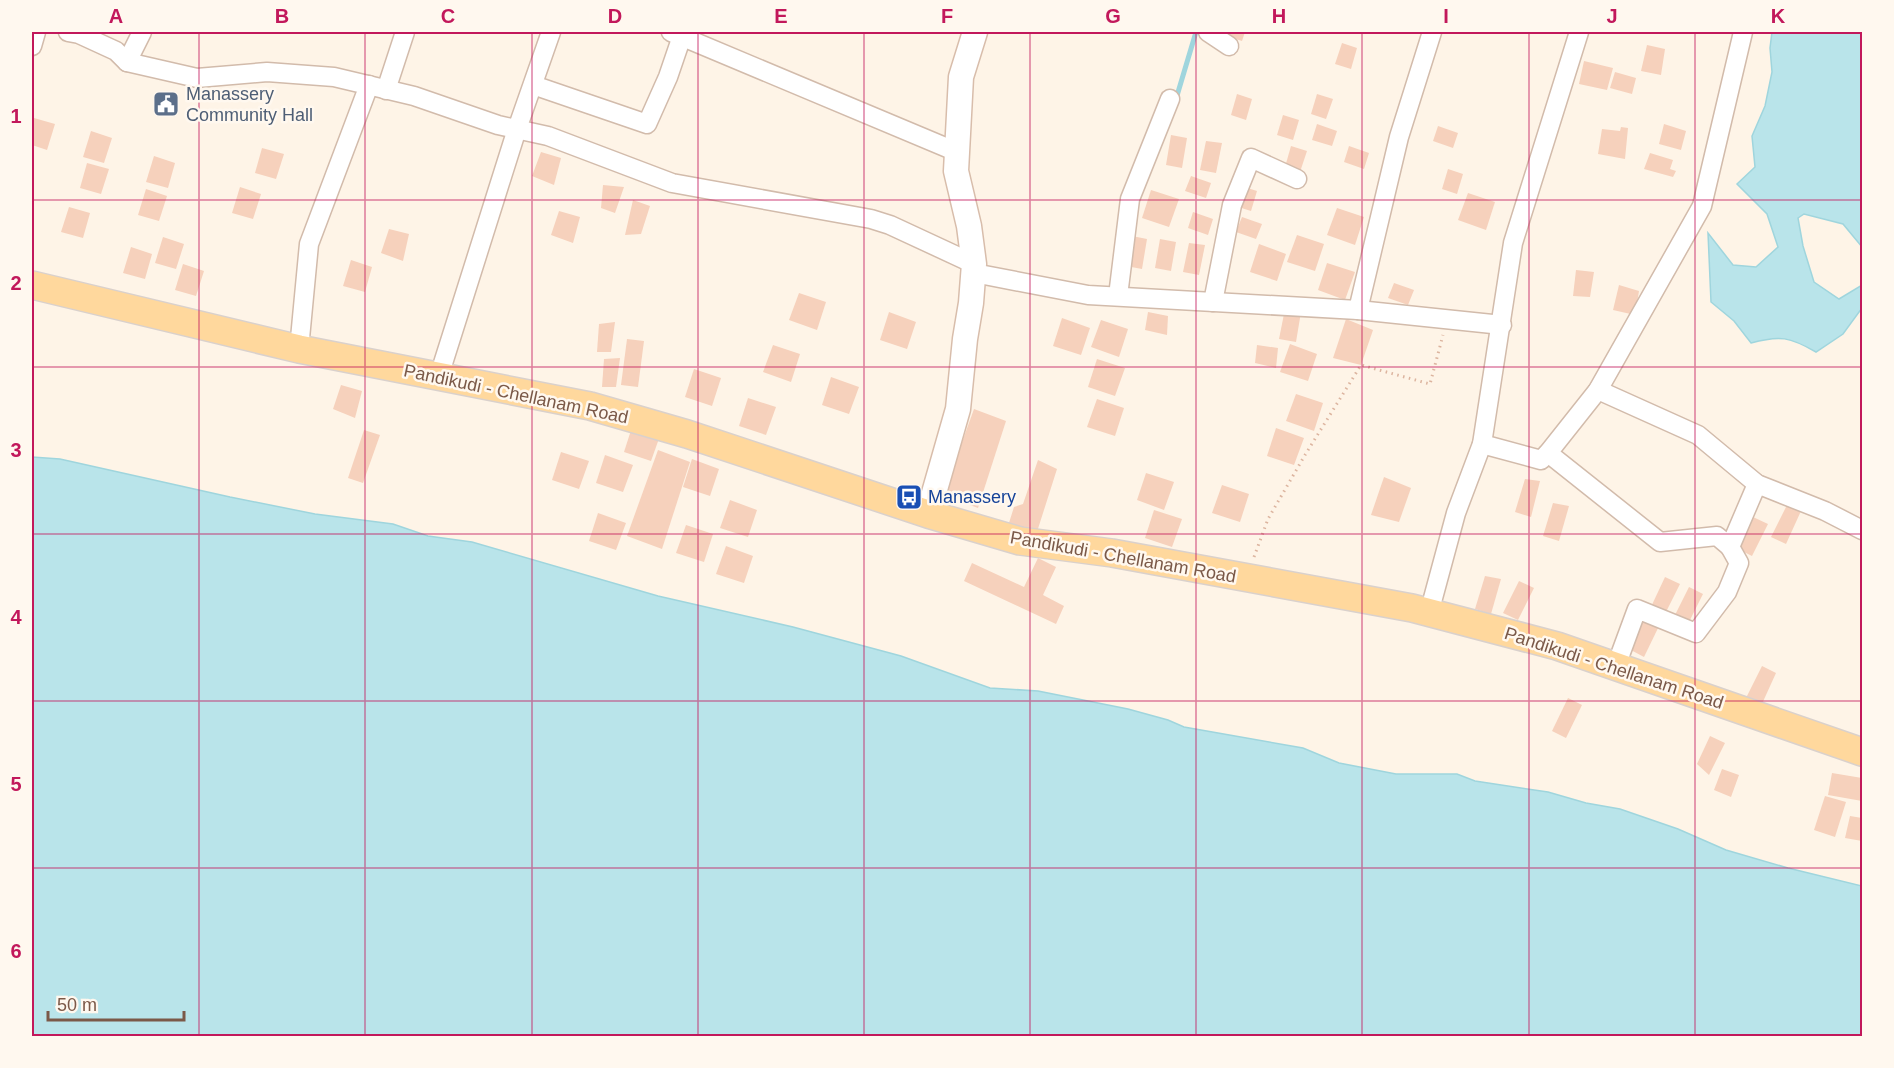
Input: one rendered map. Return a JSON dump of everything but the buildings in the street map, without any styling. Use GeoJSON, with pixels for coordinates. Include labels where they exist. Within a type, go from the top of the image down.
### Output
{"type":"FeatureCollection","features":[{"type":"Feature","properties":{"kind":"main road"},"geometry":{"type":"LineString","coordinates":[[928,513],[958,410],[971,303],[974,268],[969,226],[956,171],[961,77],[975,32]]}},
{"type":"Feature","properties":{"kind":"main road","name":"Pandikudi - Chellanam Road"},"geometry":{"type":"LineString","coordinates":[[32,285],[299,349],[590,406],[687,434],[1020,541],[1112,553],[1429,613],[1557,646],[1863,752]]}},
{"type":"Feature","properties":{"kind":"street"},"geometry":{"type":"LineString","coordinates":[[32,46],[36,32]]}},
{"type":"Feature","properties":{"kind":"street"},"geometry":{"type":"LineString","coordinates":[[68,32],[79,34],[116,51],[128,62],[197,78],[267,72],[333,77],[414,96],[498,125],[548,136],[672,183],[872,219],[890,225],[974,268],[1088,295],[1358,310],[1502,325]]}},
{"type":"Feature","properties":{"kind":"street"},"geometry":{"type":"LineString","coordinates":[[128,62],[142,32]]}},
{"type":"Feature","properties":{"kind":"street"},"geometry":{"type":"LineString","coordinates":[[299,349],[309,244],[403,32]]}},
{"type":"Feature","properties":{"kind":"street"},"geometry":{"type":"LineString","coordinates":[[439,376],[517,129],[551,32]]}},
{"type":"Feature","properties":{"kind":"street"},"geometry":{"type":"LineString","coordinates":[[1208,32],[1229,46]]}},
{"type":"Feature","properties":{"kind":"street"},"geometry":{"type":"LineString","coordinates":[[1358,310],[1399,137],[1432,32]]}},
{"type":"Feature","properties":{"kind":"street"},"geometry":{"type":"LineString","coordinates":[[1429,613],[1456,513],[1482,444],[1514,243],[1579,32]]}},
{"type":"Feature","properties":{"kind":"street"},"geometry":{"type":"LineString","coordinates":[[1482,444],[1541,459],[1598,390],[1702,206],[1743,32]]}},
{"type":"Feature","properties":{"kind":"street"},"geometry":{"type":"LineString","coordinates":[[532,85],[647,123],[668,77],[676,34],[957,153]]}},
{"type":"Feature","properties":{"kind":"street"},"geometry":{"type":"LineString","coordinates":[[1118,297],[1130,199],[1170,99]]}},
{"type":"Feature","properties":{"kind":"street"},"geometry":{"type":"LineString","coordinates":[[1213,302],[1232,205],[1251,158],[1297,179]]}},
{"type":"Feature","properties":{"kind":"street"},"geometry":{"type":"LineString","coordinates":[[1598,390],[1698,435],[1757,484],[1825,511],[1863,530]]}},
{"type":"Feature","properties":{"kind":"street"},"geometry":{"type":"LineString","coordinates":[[1548,453],[1660,542],[1717,536],[1730,547],[1739,563],[1727,592],[1696,633],[1637,609],[1616,666]]}},
{"type":"Feature","properties":{"kind":"street"},"geometry":{"type":"LineString","coordinates":[[1730,547],[1757,484]]}},
{"type":"Feature","properties":{"kind":"path"},"geometry":{"type":"LineString","coordinates":[[1245,578],[1268,519],[1305,454],[1361,365],[1430,384],[1447,319]]}},
{"type":"Feature","properties":{"kind":"water"},"geometry":{"type":"Polygon","coordinates":[[[1772,32],[1862,32],[1862,247],[1843,224],[1804,214],[1798,218],[1803,246],[1814,282],[1839,299],[1862,285],[1862,308],[1843,334],[1816,352],[1785,339],[1777,338],[1751,343],[1734,321],[1711,302],[1708,233],[1733,265],[1756,267],[1778,247],[1767,214],[1737,184],[1755,167],[1752,136],[1765,106],[1772,72],[1770,48],[1772,32]]]}},
{"type":"Feature","properties":{"kind":"water"},"geometry":{"type":"Polygon","coordinates":[[[32,457],[60,459],[230,497],[315,514],[393,524],[428,536],[472,542],[658,596],[793,627],[901,656],[990,688],[1038,691],[1128,709],[1184,727],[1303,748],[1339,763],[1396,774],[1457,774],[1475,781],[1548,792],[1586,803],[1620,809],[1678,829],[1726,850],[1862,886],[1862,1036],[32,1036],[32,457]]]}},
{"type":"Feature","properties":{"kind":"waterway"},"geometry":{"type":"LineString","coordinates":[[1176,99],[1196,32]]}},
{"type":"Feature","properties":{"kind":"place","name":"Manassery Community Hall"},"geometry":{"type":"Point","coordinates":[166,104]}},
{"type":"Feature","properties":{"kind":"place","name":"Manassery"},"geometry":{"type":"Point","coordinates":[909,497]}}]}
